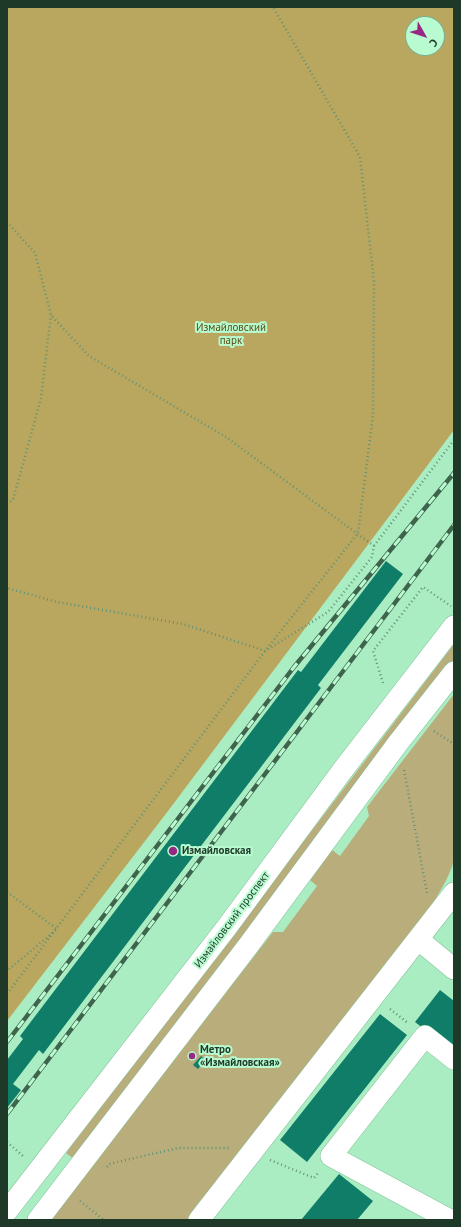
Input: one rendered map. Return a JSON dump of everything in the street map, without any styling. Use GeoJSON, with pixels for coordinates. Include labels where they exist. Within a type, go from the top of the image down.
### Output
{"type":"FeatureCollection","features":[{"type":"Feature","properties":{"kind":"street","name":"Измайловский проспект"},"geometry":{"type":"LineString","coordinates":[[7,1211],[227,927],[342,771],[454,626]]}},
{"type":"Feature","properties":{"kind":"street"},"geometry":{"type":"LineString","coordinates":[[38,1220],[230,970],[398,744],[454,672]]}},
{"type":"Feature","properties":{"kind":"street"},"geometry":{"type":"LineString","coordinates":[[198,1220],[419,940],[454,893]]}},
{"type":"Feature","properties":{"kind":"street"},"geometry":{"type":"LineString","coordinates":[[419,940],[454,969]]}},
{"type":"Feature","properties":{"kind":"street"},"geometry":{"type":"LineString","coordinates":[[450,1220],[331,1156],[425,1036],[454,1059]]}},
{"type":"Feature","properties":{"kind":"path"},"geometry":{"type":"LineString","coordinates":[[7,994],[57,929],[98,871],[265,651],[358,533],[373,415],[374,281],[360,157],[273,7]]}},
{"type":"Feature","properties":{"kind":"path"},"geometry":{"type":"LineString","coordinates":[[7,222],[35,253],[52,315],[41,398],[13,500],[7,504]]}},
{"type":"Feature","properties":{"kind":"path"},"geometry":{"type":"LineString","coordinates":[[52,315],[89,356],[226,437],[374,546]]}},
{"type":"Feature","properties":{"kind":"path"},"geometry":{"type":"LineString","coordinates":[[7,588],[57,602],[183,624],[265,651],[328,612],[372,557],[374,546],[454,440]]}},
{"type":"Feature","properties":{"kind":"path"},"geometry":{"type":"LineString","coordinates":[[383,683],[373,651],[423,587],[446,603]]}},
{"type":"Feature","properties":{"kind":"path"},"geometry":{"type":"LineString","coordinates":[[403,765],[430,909],[437,916]]}},
{"type":"Feature","properties":{"kind":"path"},"geometry":{"type":"LineString","coordinates":[[7,892],[57,929]]}},
{"type":"Feature","properties":{"kind":"path"},"geometry":{"type":"LineString","coordinates":[[7,971],[57,929]]}},
{"type":"Feature","properties":{"kind":"path"},"geometry":{"type":"LineString","coordinates":[[374,996],[425,1036]]}},
{"type":"Feature","properties":{"kind":"path"},"geometry":{"type":"LineString","coordinates":[[7,1142],[25,1158]]}},
{"type":"Feature","properties":{"kind":"path"},"geometry":{"type":"LineString","coordinates":[[104,1170],[109,1164],[178,1148],[240,1148],[314,1178],[331,1156]]}},
{"type":"Feature","properties":{"kind":"path"},"geometry":{"type":"LineString","coordinates":[[85,1195],[80,1201],[104,1220]]}},
{"type":"Feature","properties":{"kind":"shaded area"},"geometry":{"type":"Polygon","coordinates":[[[454,644],[454,660],[74,1159],[66,1153],[454,644]]]}},
{"type":"Feature","properties":{"kind":"shaded area"},"geometry":{"type":"Polygon","coordinates":[[[454,694],[454,860],[442,888],[411,934],[190,1220],[50,1220],[273,932],[283,932],[317,886],[310,880],[332,850],[340,856],[369,816],[367,807],[454,694]]]}},
{"type":"Feature","properties":{"kind":"green space","name":"Измайловский парк"},"geometry":{"type":"Polygon","coordinates":[[[7,7],[454,7],[454,430],[168,811],[7,1021],[7,7]]]}},
{"type":"Feature","properties":{"kind":"building"},"geometry":{"type":"Polygon","coordinates":[[[386,561],[403,574],[318,685],[321,688],[43,1054],[39,1050],[13,1084],[21,1090],[7,1108],[7,1060],[23,1039],[20,1036],[298,670],[301,672],[386,561]]]}},
{"type":"Feature","properties":{"kind":"building"},"geometry":{"type":"Polygon","coordinates":[[[440,990],[454,1001],[454,1052],[415,1022],[440,990]]]}},
{"type":"Feature","properties":{"kind":"building"},"geometry":{"type":"Polygon","coordinates":[[[380,1014],[407,1035],[307,1162],[280,1140],[380,1014]]]}},
{"type":"Feature","properties":{"kind":"building"},"geometry":{"type":"Polygon","coordinates":[[[201,1056],[205,1060],[198,1069],[193,1065],[201,1056]]]}},
{"type":"Feature","properties":{"kind":"building"},"geometry":{"type":"Polygon","coordinates":[[[339,1174],[373,1201],[357,1220],[301,1220],[339,1174]]]}},
{"type":"Feature","properties":{"kind":"railway"},"geometry":{"type":"LineString","coordinates":[[7,1042],[294,667],[454,473]]}},
{"type":"Feature","properties":{"kind":"railway"},"geometry":{"type":"LineString","coordinates":[[7,1114],[454,525]]}},
{"type":"Feature","properties":{"kind":"place","name":"Измайловская"},"geometry":{"type":"Point","coordinates":[173,851]}},
{"type":"Feature","properties":{"kind":"place","name":"Метро «Измайловская»"},"geometry":{"type":"Point","coordinates":[192,1056]}}]}
